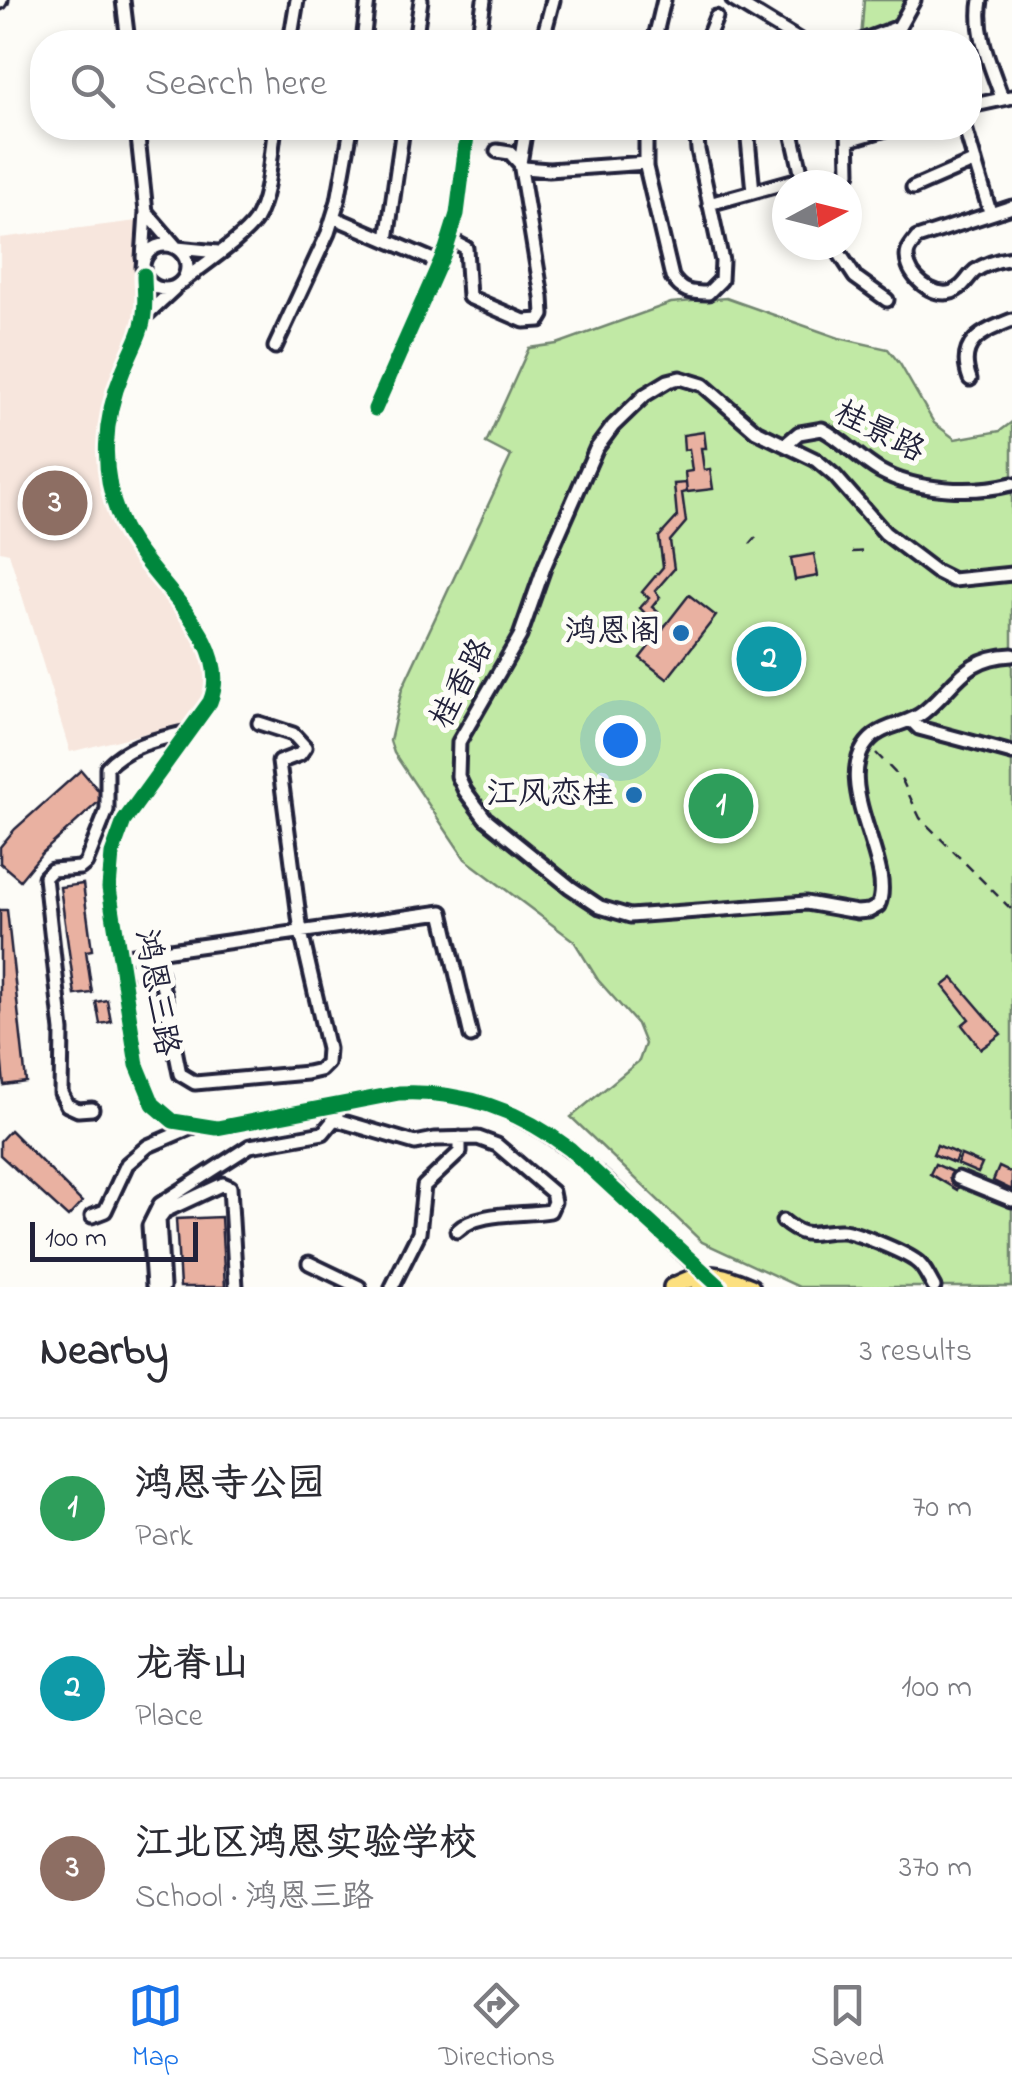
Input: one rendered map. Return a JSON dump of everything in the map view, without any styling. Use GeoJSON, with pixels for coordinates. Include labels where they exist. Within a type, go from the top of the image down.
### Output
{"type":"FeatureCollection","features":[{"type":"Feature","properties":{"kind":"main road"},"geometry":{"type":"LineString","coordinates":[[672,1287],[720,1274],[750,1287]]}},
{"type":"Feature","properties":{"kind":"main road"},"geometry":{"type":"LineString","coordinates":[[702,1280],[721,1286]]}},
{"type":"Feature","properties":{"kind":"street"},"geometry":{"type":"LineString","coordinates":[[123,0],[127,30]]}},
{"type":"Feature","properties":{"kind":"street"},"geometry":{"type":"LineString","coordinates":[[292,30],[297,0]]}},
{"type":"Feature","properties":{"kind":"street"},"geometry":{"type":"LineString","coordinates":[[364,30],[368,0]]}},
{"type":"Feature","properties":{"kind":"street"},"geometry":{"type":"LineString","coordinates":[[417,30],[421,0]]}},
{"type":"Feature","properties":{"kind":"street"},"geometry":{"type":"LineString","coordinates":[[480,30],[484,0]]}},
{"type":"Feature","properties":{"kind":"street"},"geometry":{"type":"LineString","coordinates":[[545,30],[552,0]]}},
{"type":"Feature","properties":{"kind":"street"},"geometry":{"type":"LineString","coordinates":[[657,30],[664,0]]}},
{"type":"Feature","properties":{"kind":"street"},"geometry":{"type":"LineString","coordinates":[[732,0],[782,30]]}},
{"type":"Feature","properties":{"kind":"street"},"geometry":{"type":"LineString","coordinates":[[892,30],[900,27],[914,0]]}},
{"type":"Feature","properties":{"kind":"street"},"geometry":{"type":"LineString","coordinates":[[981,0],[981,30]]}},
{"type":"Feature","properties":{"kind":"street"},"geometry":{"type":"LineString","coordinates":[[711,30],[716,17]]}},
{"type":"Feature","properties":{"kind":"street"},"geometry":{"type":"LineString","coordinates":[[982,44],[1007,97],[982,103]]}},
{"type":"Feature","properties":{"kind":"street"},"geometry":{"type":"LineString","coordinates":[[138,140],[146,212],[144,317]]}},
{"type":"Feature","properties":{"kind":"street"},"geometry":{"type":"LineString","coordinates":[[144,317],[256,220],[273,140]]}},
{"type":"Feature","properties":{"kind":"street"},"geometry":{"type":"LineString","coordinates":[[275,348],[333,216],[349,140]]}},
{"type":"Feature","properties":{"kind":"street"},"geometry":{"type":"LineString","coordinates":[[386,240],[401,140]]}},
{"type":"Feature","properties":{"kind":"street"},"geometry":{"type":"LineString","coordinates":[[375,409],[449,240],[457,214],[466,140]]}},
{"type":"Feature","properties":{"kind":"street"},"geometry":{"type":"LineString","coordinates":[[449,240],[466,248],[469,297],[524,322],[540,320],[542,297],[520,163],[524,140]]}},
{"type":"Feature","properties":{"kind":"street"},"geometry":{"type":"LineString","coordinates":[[646,140],[646,164],[672,277],[678,287],[690,293],[708,293],[721,280],[722,261],[698,140]]}},
{"type":"Feature","properties":{"kind":"street"},"geometry":{"type":"LineString","coordinates":[[748,140],[753,192]]}},
{"type":"Feature","properties":{"kind":"street"},"geometry":{"type":"LineString","coordinates":[[794,140],[800,170]]}},
{"type":"Feature","properties":{"kind":"street"},"geometry":{"type":"LineString","coordinates":[[848,140],[849,170]]}},
{"type":"Feature","properties":{"kind":"street"},"geometry":{"type":"LineString","coordinates":[[968,140],[990,212]]}},
{"type":"Feature","properties":{"kind":"street"},"geometry":{"type":"LineString","coordinates":[[497,151],[510,153],[524,168],[646,164]]}},
{"type":"Feature","properties":{"kind":"street"},"geometry":{"type":"LineString","coordinates":[[913,188],[974,161]]}},
{"type":"Feature","properties":{"kind":"street"},"geometry":{"type":"LineString","coordinates":[[709,204],[772,188]]}},
{"type":"Feature","properties":{"kind":"street"},"geometry":{"type":"LineString","coordinates":[[1012,207],[918,238],[907,250],[910,270],[926,288],[945,294],[957,290],[976,270],[1012,258]]}},
{"type":"Feature","properties":{"kind":"street"},"geometry":{"type":"LineString","coordinates":[[144,276],[161,289],[179,284],[187,270],[186,260],[146,212]]}},
{"type":"Feature","properties":{"kind":"street"},"geometry":{"type":"LineString","coordinates":[[333,216],[440,263]]}},
{"type":"Feature","properties":{"kind":"street"},"geometry":{"type":"LineString","coordinates":[[143,261],[157,246],[218,252]]}},
{"type":"Feature","properties":{"kind":"street"},"geometry":{"type":"LineString","coordinates":[[843,260],[854,277],[887,300]]}},
{"type":"Feature","properties":{"kind":"street","name":"鸿恩三路"},"geometry":{"type":"LineString","coordinates":[[144,317],[114,390],[107,420],[106,454],[119,518],[133,548],[212,652],[216,686],[210,702],[124,821],[112,854],[109,888],[137,1064],[153,1104],[173,1120],[217,1128],[340,1102],[428,1092],[487,1102],[544,1129],[570,1149],[702,1280]]}},
{"type":"Feature","properties":{"kind":"street"},"geometry":{"type":"LineString","coordinates":[[970,379],[964,362],[968,348],[984,332],[1012,320]]}},
{"type":"Feature","properties":{"kind":"street","name":"桂香路"},"geometry":{"type":"LineString","coordinates":[[868,744],[856,775],[860,805],[883,887],[878,906],[869,912],[806,903],[630,916],[600,907],[485,818],[458,776],[458,742],[513,651],[596,449],[613,426],[657,386],[680,378],[702,385],[744,422],[816,460],[897,544],[953,580],[1012,574]]}},
{"type":"Feature","properties":{"kind":"street","name":"桂景路"},"geometry":{"type":"LineString","coordinates":[[786,444],[799,433],[822,429],[880,472],[921,486],[984,490],[1012,484]]}},
{"type":"Feature","properties":{"kind":"street"},"geometry":{"type":"LineString","coordinates":[[868,744],[875,736],[912,720],[972,664],[1012,654]]}},
{"type":"Feature","properties":{"kind":"street"},"geometry":{"type":"LineString","coordinates":[[912,720],[919,728],[1012,752]]}},
{"type":"Feature","properties":{"kind":"street"},"geometry":{"type":"LineString","coordinates":[[122,971],[154,966],[160,974],[180,1074],[195,1083],[308,1074],[327,1063],[328,1048],[301,932],[280,762],[300,754],[305,747],[294,734],[258,723]]}},
{"type":"Feature","properties":{"kind":"street"},"geometry":{"type":"LineString","coordinates":[[92,1109],[78,1110],[67,1105],[61,1093],[62,1031],[46,877],[52,870],[80,868],[86,862],[107,810],[107,767],[131,748],[187,732]]}},
{"type":"Feature","properties":{"kind":"street"},"geometry":{"type":"LineString","coordinates":[[120,956],[442,912],[470,1036]]}},
{"type":"Feature","properties":{"kind":"street"},"geometry":{"type":"LineString","coordinates":[[153,1287],[150,1226],[160,1204],[250,1146],[324,1132],[336,1120],[340,1102]]}},
{"type":"Feature","properties":{"kind":"street"},"geometry":{"type":"LineString","coordinates":[[336,1120],[415,1143],[478,1138],[497,1145],[552,1192],[554,1202],[550,1211],[478,1219],[466,1222],[457,1231]]}},
{"type":"Feature","properties":{"kind":"street"},"geometry":{"type":"LineString","coordinates":[[92,1216],[105,1211],[126,1164],[148,1146],[197,1125]]}},
{"type":"Feature","properties":{"kind":"street"},"geometry":{"type":"LineString","coordinates":[[392,1287],[420,1233],[424,1186],[460,1152],[460,1138]]}},
{"type":"Feature","properties":{"kind":"street"},"geometry":{"type":"LineString","coordinates":[[958,1178],[1012,1200]]}},
{"type":"Feature","properties":{"kind":"street"},"geometry":{"type":"LineString","coordinates":[[163,1287],[159,1220],[165,1211],[224,1184],[230,1187],[236,1287]]}},
{"type":"Feature","properties":{"kind":"street"},"geometry":{"type":"LineString","coordinates":[[782,1221],[804,1235],[844,1231],[875,1243],[918,1262],[934,1287]]}},
{"type":"Feature","properties":{"kind":"street"},"geometry":{"type":"LineString","coordinates":[[309,1264],[359,1287]]}},
{"type":"Feature","properties":{"kind":"path"},"geometry":{"type":"LineString","coordinates":[[750,544],[756,537]]}},
{"type":"Feature","properties":{"kind":"path"},"geometry":{"type":"LineString","coordinates":[[852,552],[869,551]]}},
{"type":"Feature","properties":{"kind":"path"},"geometry":{"type":"LineString","coordinates":[[868,744],[902,780],[920,818],[1012,910]]}},
{"type":"Feature","properties":{"kind":"shaded area"},"geometry":{"type":"Polygon","coordinates":[[[137,221],[139,316],[108,389],[101,419],[100,454],[105,487],[113,520],[130,553],[198,639],[205,653],[210,685],[206,698],[187,723],[70,752],[9,553],[0,551],[0,238],[137,221]]]}},
{"type":"Feature","properties":{"kind":"green space"},"geometry":{"type":"Polygon","coordinates":[[[864,0],[911,0],[898,26],[862,30],[864,0]]]}},
{"type":"Feature","properties":{"kind":"green space"},"geometry":{"type":"Polygon","coordinates":[[[726,298],[839,338],[888,349],[934,423],[955,439],[1000,431],[1012,422],[1012,1287],[799,1287],[702,1242],[571,1117],[639,1061],[645,1044],[637,1024],[598,980],[574,941],[465,859],[394,753],[390,741],[402,689],[511,456],[486,443],[529,348],[557,344],[671,303],[726,298]]]}},
{"type":"Feature","properties":{"kind":"building"},"geometry":{"type":"Polygon","coordinates":[[[704,432],[704,470],[710,469],[713,489],[687,492],[685,472],[692,471],[683,435],[704,432]]]}},
{"type":"Feature","properties":{"kind":"building"},"geometry":{"type":"Polygon","coordinates":[[[686,483],[687,492],[682,493],[686,522],[670,541],[674,569],[655,591],[660,597],[652,607],[658,612],[653,620],[663,629],[656,637],[637,621],[644,612],[640,608],[649,598],[642,592],[663,567],[659,537],[677,517],[674,484],[686,483]]]}},
{"type":"Feature","properties":{"kind":"building"},"geometry":{"type":"Polygon","coordinates":[[[814,554],[818,576],[795,580],[791,558],[814,554]]]}},
{"type":"Feature","properties":{"kind":"building","name":"鸿恩阁"},"geometry":{"type":"Polygon","coordinates":[[[689,595],[716,616],[667,679],[640,658],[689,595]]]}},
{"type":"Feature","properties":{"kind":"building"},"geometry":{"type":"Polygon","coordinates":[[[81,770],[104,797],[42,853],[20,880],[0,863],[0,847],[81,770]]]}},
{"type":"Feature","properties":{"kind":"building"},"geometry":{"type":"Polygon","coordinates":[[[83,884],[92,950],[86,951],[92,993],[75,995],[60,887],[83,884]]]}},
{"type":"Feature","properties":{"kind":"building"},"geometry":{"type":"Polygon","coordinates":[[[0,910],[7,910],[26,1082],[4,1085],[0,1044],[0,910]]]}},
{"type":"Feature","properties":{"kind":"building"},"geometry":{"type":"Polygon","coordinates":[[[953,978],[1001,1034],[981,1049],[962,1025],[969,1019],[943,986],[953,978]]]}},
{"type":"Feature","properties":{"kind":"building"},"geometry":{"type":"Polygon","coordinates":[[[107,1000],[111,1022],[100,1024],[96,1002],[107,1000]]]}},
{"type":"Feature","properties":{"kind":"building"},"geometry":{"type":"Polygon","coordinates":[[[10,1130],[82,1202],[68,1217],[0,1155],[0,1141],[10,1130]]]}},
{"type":"Feature","properties":{"kind":"building"},"geometry":{"type":"Polygon","coordinates":[[[937,1145],[958,1154],[954,1163],[933,1154],[937,1145]]]}},
{"type":"Feature","properties":{"kind":"building"},"geometry":{"type":"Polygon","coordinates":[[[961,1155],[982,1164],[978,1173],[957,1164],[961,1155]]]}},
{"type":"Feature","properties":{"kind":"building"},"geometry":{"type":"Polygon","coordinates":[[[935,1164],[953,1172],[950,1178],[960,1183],[957,1190],[930,1174],[935,1164]]]}},
{"type":"Feature","properties":{"kind":"building"},"geometry":{"type":"Polygon","coordinates":[[[999,1167],[1012,1173],[1012,1190],[993,1181],[999,1167]]]}},
{"type":"Feature","properties":{"kind":"building"},"geometry":{"type":"Polygon","coordinates":[[[221,1217],[225,1287],[180,1287],[176,1219],[221,1217]]]}},
{"type":"Feature","properties":{"kind":"cycle path"},"geometry":{"type":"LineString","coordinates":[[375,409],[446,249],[457,214],[466,140]]}},
{"type":"Feature","properties":{"kind":"cycle path"},"geometry":{"type":"LineString","coordinates":[[144,275],[143,321],[111,408],[106,445],[109,483],[120,520],[132,542],[199,631],[211,654],[215,678],[210,702],[124,821],[112,854],[109,888],[137,1065],[153,1104],[173,1121],[217,1128],[399,1093],[446,1095],[489,1105],[530,1123],[570,1149],[719,1286]]}},
{"type":"Feature","properties":{"kind":"place","name":"江北区鸿恩实验学校"},"geometry":{"type":"Point","coordinates":[55,503]}},
{"type":"Feature","properties":{"kind":"place","name":"鸿恩阁"},"geometry":{"type":"Point","coordinates":[681,633]}},
{"type":"Feature","properties":{"kind":"place","name":"龙脊山"},"geometry":{"type":"Point","coordinates":[769,659]}},
{"type":"Feature","properties":{"kind":"place","name":"江风恋桂"},"geometry":{"type":"Point","coordinates":[634,795]}},
{"type":"Feature","properties":{"kind":"place","name":"鸿恩寺公园"},"geometry":{"type":"Point","coordinates":[721,806]}}]}
